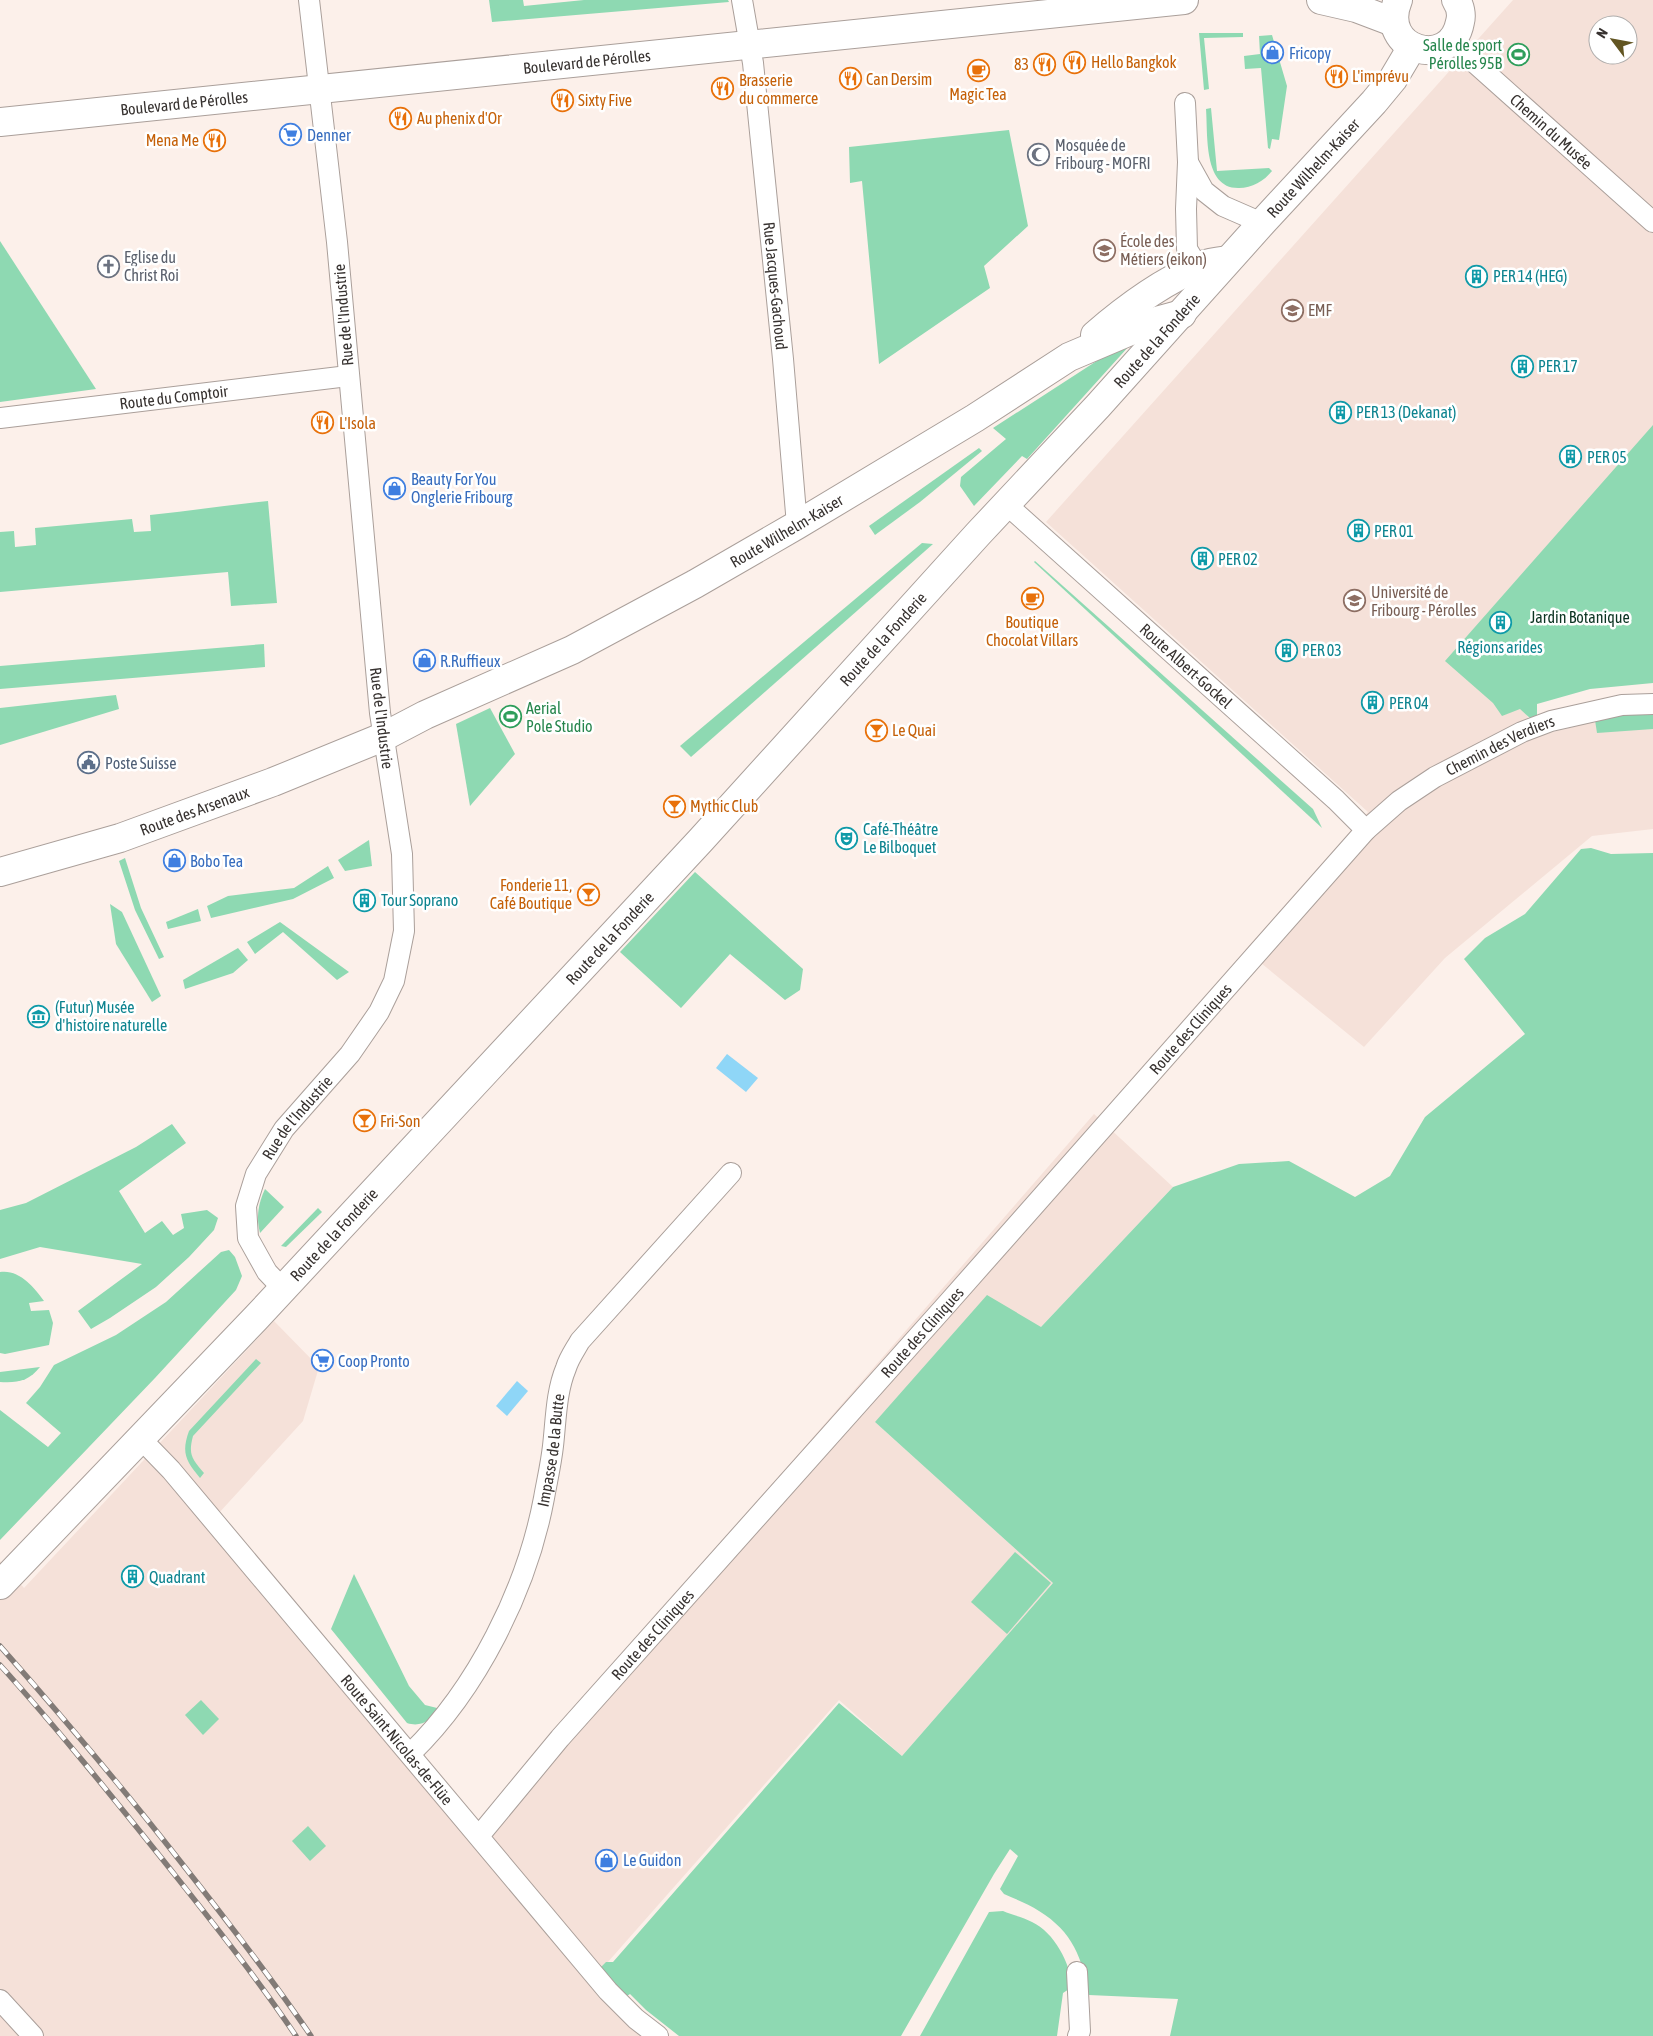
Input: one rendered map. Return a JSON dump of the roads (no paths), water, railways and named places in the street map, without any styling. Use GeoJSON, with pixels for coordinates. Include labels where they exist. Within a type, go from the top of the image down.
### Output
{"type":"FeatureCollection","features":[{"type":"Feature","properties":{"kind":"main road","name":"Boulevard de Pérolles"},"geometry":{"type":"LineString","coordinates":[[0,122],[1178,0]]}},
{"type":"Feature","properties":{"kind":"main road"},"geometry":{"type":"LineString","coordinates":[[1321,0],[1356,8],[1396,11],[1399,36],[1412,47],[1420,50],[1432,50],[1443,47],[1452,40],[1460,25],[1463,3]]}},
{"type":"Feature","properties":{"kind":"main road","name":"Route Wilhelm-Kaiser"},"geometry":{"type":"LineString","coordinates":[[1203,275],[1228,260],[1374,102],[1393,79],[1412,47]]}},
{"type":"Feature","properties":{"kind":"main road"},"geometry":{"type":"LineString","coordinates":[[1069,357],[1115,319],[1166,284],[1203,275]]}},
{"type":"Feature","properties":{"kind":"main road","name":"Route de la Fonderie"},"geometry":{"type":"LineString","coordinates":[[0,1585],[283,1289],[700,841],[1006,504],[1182,314],[1203,275]]}},
{"type":"Feature","properties":{"kind":"main road","name":"Route Wilhelm-Kaiser"},"geometry":{"type":"LineString","coordinates":[[383,736],[425,715],[572,650],[695,584],[797,526],[975,418],[1069,357],[1149,323],[1182,314]]}},
{"type":"Feature","properties":{"kind":"main road","name":"Route des Arsenaux"},"geometry":{"type":"LineString","coordinates":[[0,872],[120,838],[273,782],[383,736]]}},
{"type":"Feature","properties":{"kind":"street","name":"Rue de l'Industrie"},"geometry":{"type":"LineString","coordinates":[[283,1289],[263,1266],[248,1238],[246,1206],[256,1174],[284,1129],[350,1054],[379,1012],[394,981],[404,931],[402,854],[383,736],[337,242],[310,0]]}},
{"type":"Feature","properties":{"kind":"street","name":"Rue Jacques-Gachoud"},"geometry":{"type":"LineString","coordinates":[[742,0],[749,45],[783,359],[797,526]]}},
{"type":"Feature","properties":{"kind":"street","name":"Chemin du Musée"},"geometry":{"type":"LineString","coordinates":[[1452,40],[1476,64],[1653,222]]}},
{"type":"Feature","properties":{"kind":"street"},"geometry":{"type":"LineString","coordinates":[[1185,103],[1188,162],[1187,249],[1203,275]]}},
{"type":"Feature","properties":{"kind":"street"},"geometry":{"type":"LineString","coordinates":[[1188,162],[1204,191],[1223,206],[1262,222]]}},
{"type":"Feature","properties":{"kind":"street","name":"Route du Comptoir"},"geometry":{"type":"LineString","coordinates":[[0,418],[348,376]]}},
{"type":"Feature","properties":{"kind":"street","name":"Route Albert-Gockel"},"geometry":{"type":"LineString","coordinates":[[1006,504],[1328,793],[1366,830]]}},
{"type":"Feature","properties":{"kind":"street","name":"Chemin des Verdiers"},"geometry":{"type":"LineString","coordinates":[[1366,830],[1399,801],[1435,777],[1522,732],[1551,721],[1613,707],[1653,704]]}},
{"type":"Feature","properties":{"kind":"street","name":"Route des Cliniques"},"geometry":{"type":"LineString","coordinates":[[479,1836],[560,1738],[1366,830]]}},
{"type":"Feature","properties":{"kind":"street","name":"Impasse de la Butte"},"geometry":{"type":"LineString","coordinates":[[411,1753],[452,1708],[482,1664],[506,1614],[530,1555],[544,1501],[553,1449],[559,1394],[566,1367],[580,1341],[731,1173]]}},
{"type":"Feature","properties":{"kind":"street","name":"Route Saint-Nicolas-de-Flüe"},"geometry":{"type":"LineString","coordinates":[[141,1439],[171,1470],[411,1753],[608,1991],[636,2019],[658,2036]]}},
{"type":"Feature","properties":{"kind":"street"},"geometry":{"type":"LineString","coordinates":[[1077,1972],[1080,2031],[1078,2036]]}},
{"type":"Feature","properties":{"kind":"street"},"geometry":{"type":"LineString","coordinates":[[0,2000],[33,2036]]}},
{"type":"Feature","properties":{"kind":"water"},"geometry":{"type":"Polygon","coordinates":[[[727,1054],[758,1078],[746,1092],[716,1068],[727,1054]]]}},
{"type":"Feature","properties":{"kind":"water"},"geometry":{"type":"Polygon","coordinates":[[[517,1381],[528,1391],[507,1416],[496,1406],[517,1381]]]}},
{"type":"Feature","properties":{"kind":"railway"},"geometry":{"type":"LineString","coordinates":[[0,1646],[158,1833],[247,1947],[311,2036]]}},
{"type":"Feature","properties":{"kind":"railway"},"geometry":{"type":"LineString","coordinates":[[0,1665],[63,1737],[163,1860],[248,1969],[296,2036]]}},
{"type":"Feature","properties":{"kind":"place","name":"Fricopy"},"geometry":{"type":"Point","coordinates":[1273,53]}},
{"type":"Feature","properties":{"kind":"place","name":"Salle de sport Pérolles 95B"},"geometry":{"type":"Point","coordinates":[1518,54]}},
{"type":"Feature","properties":{"kind":"place","name":"Hello Bangkok"},"geometry":{"type":"Point","coordinates":[1075,62]}},
{"type":"Feature","properties":{"kind":"place","name":"83"},"geometry":{"type":"Point","coordinates":[1045,64]}},
{"type":"Feature","properties":{"kind":"place","name":"Magic Tea"},"geometry":{"type":"Point","coordinates":[978,70]}},
{"type":"Feature","properties":{"kind":"place","name":"L'imprévu"},"geometry":{"type":"Point","coordinates":[1336,76]}},
{"type":"Feature","properties":{"kind":"place","name":"Can Dersim"},"geometry":{"type":"Point","coordinates":[850,79]}},
{"type":"Feature","properties":{"kind":"place","name":"Brasserie du commerce"},"geometry":{"type":"Point","coordinates":[723,89]}},
{"type":"Feature","properties":{"kind":"place","name":"Sixty Five"},"geometry":{"type":"Point","coordinates":[562,100]}},
{"type":"Feature","properties":{"kind":"place","name":"Au phenix d'Or"},"geometry":{"type":"Point","coordinates":[401,118]}},
{"type":"Feature","properties":{"kind":"place","name":"Denner"},"geometry":{"type":"Point","coordinates":[291,135]}},
{"type":"Feature","properties":{"kind":"place","name":"Mena Me"},"geometry":{"type":"Point","coordinates":[215,140]}},
{"type":"Feature","properties":{"kind":"place","name":"Mosquée de Fribourg - MOFRI"},"geometry":{"type":"Point","coordinates":[1039,154]}},
{"type":"Feature","properties":{"kind":"place","name":"École des Métiers (eikon)"},"geometry":{"type":"Point","coordinates":[1104,250]}},
{"type":"Feature","properties":{"kind":"place","name":"Eglise du Christ Roi"},"geometry":{"type":"Point","coordinates":[108,266]}},
{"type":"Feature","properties":{"kind":"place","name":"PER 14 (HEG)"},"geometry":{"type":"Point","coordinates":[1477,276]}},
{"type":"Feature","properties":{"kind":"place","name":"EMF"},"geometry":{"type":"Point","coordinates":[1292,310]}},
{"type":"Feature","properties":{"kind":"place","name":"PER 17"},"geometry":{"type":"Point","coordinates":[1522,366]}},
{"type":"Feature","properties":{"kind":"place","name":"PER 13 (Dekanat)"},"geometry":{"type":"Point","coordinates":[1340,412]}},
{"type":"Feature","properties":{"kind":"place","name":"L'Isola"},"geometry":{"type":"Point","coordinates":[323,423]}},
{"type":"Feature","properties":{"kind":"place","name":"PER 05"},"geometry":{"type":"Point","coordinates":[1571,457]}},
{"type":"Feature","properties":{"kind":"place","name":"Beauty For You Onglerie Fribourg"},"geometry":{"type":"Point","coordinates":[395,488]}},
{"type":"Feature","properties":{"kind":"place","name":"PER 01"},"geometry":{"type":"Point","coordinates":[1358,531]}},
{"type":"Feature","properties":{"kind":"place","name":"PER 02"},"geometry":{"type":"Point","coordinates":[1202,559]}},
{"type":"Feature","properties":{"kind":"place","name":"Boutique Chocolat Villars"},"geometry":{"type":"Point","coordinates":[1032,598]}},
{"type":"Feature","properties":{"kind":"place","name":"Université de Fribourg - Pérolles"},"geometry":{"type":"Point","coordinates":[1355,601]}},
{"type":"Feature","properties":{"kind":"place","name":"Régions arides"},"geometry":{"type":"Point","coordinates":[1500,623]}},
{"type":"Feature","properties":{"kind":"place","name":"PER 03"},"geometry":{"type":"Point","coordinates":[1286,650]}},
{"type":"Feature","properties":{"kind":"place","name":"R.Ruffieux"},"geometry":{"type":"Point","coordinates":[424,661]}},
{"type":"Feature","properties":{"kind":"place","name":"PER 04"},"geometry":{"type":"Point","coordinates":[1373,703]}},
{"type":"Feature","properties":{"kind":"place","name":"Aerial Pole Studio"},"geometry":{"type":"Point","coordinates":[510,717]}},
{"type":"Feature","properties":{"kind":"place","name":"Le Quai"},"geometry":{"type":"Point","coordinates":[876,730]}},
{"type":"Feature","properties":{"kind":"place","name":"Poste Suisse"},"geometry":{"type":"Point","coordinates":[89,763]}},
{"type":"Feature","properties":{"kind":"place","name":"Mythic Club"},"geometry":{"type":"Point","coordinates":[674,806]}},
{"type":"Feature","properties":{"kind":"place","name":"Café-Théâtre Le Bilboquet"},"geometry":{"type":"Point","coordinates":[847,838]}},
{"type":"Feature","properties":{"kind":"place","name":"Bobo Tea"},"geometry":{"type":"Point","coordinates":[174,861]}},
{"type":"Feature","properties":{"kind":"place","name":"Fonderie 11, Café Boutique"},"geometry":{"type":"Point","coordinates":[588,894]}},
{"type":"Feature","properties":{"kind":"place","name":"Tour Soprano"},"geometry":{"type":"Point","coordinates":[365,900]}},
{"type":"Feature","properties":{"kind":"place","name":"(Futur) Musée d'histoire naturelle"},"geometry":{"type":"Point","coordinates":[39,1016]}},
{"type":"Feature","properties":{"kind":"place","name":"Fri-Son"},"geometry":{"type":"Point","coordinates":[364,1121]}},
{"type":"Feature","properties":{"kind":"place","name":"Coop Pronto"},"geometry":{"type":"Point","coordinates":[322,1361]}},
{"type":"Feature","properties":{"kind":"place","name":"Quadrant"},"geometry":{"type":"Point","coordinates":[133,1577]}},
{"type":"Feature","properties":{"kind":"place","name":"Le Guidon"},"geometry":{"type":"Point","coordinates":[607,1860]}},
{"type":"Feature","properties":{"kind":"park label","name":"Jardin Botanique"},"geometry":{"type":"Point","coordinates":[1580,617]}}]}
